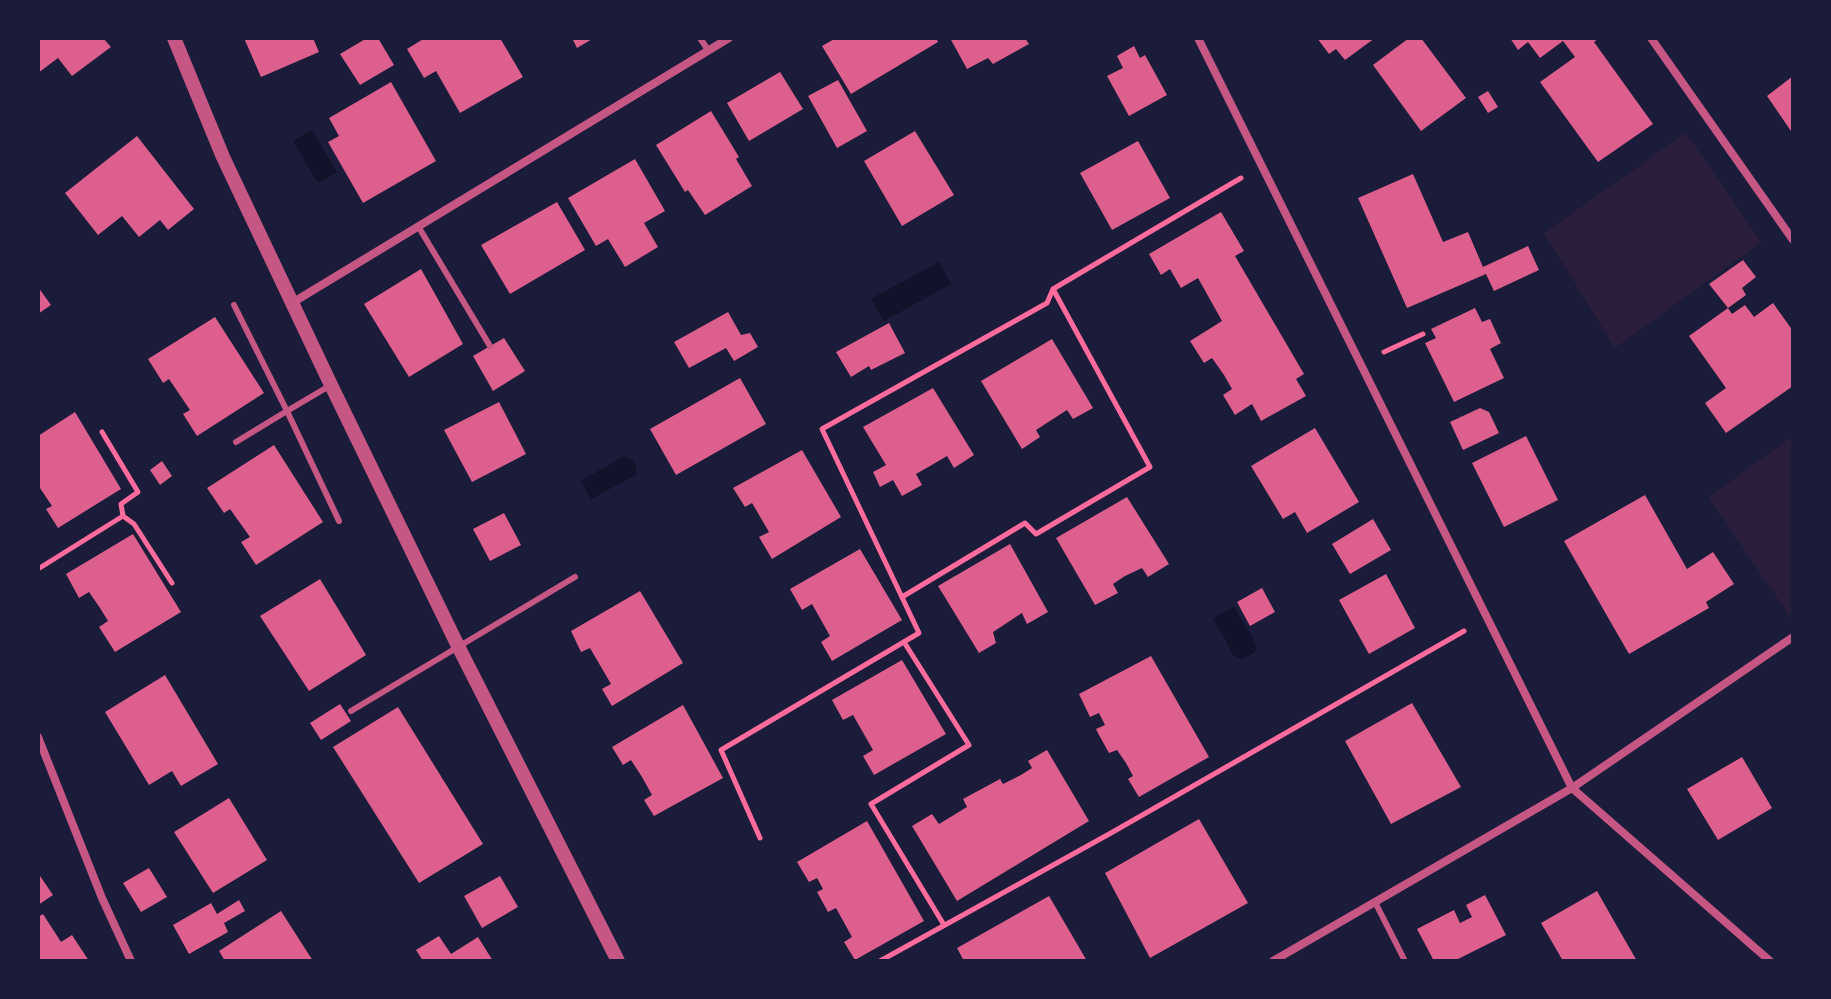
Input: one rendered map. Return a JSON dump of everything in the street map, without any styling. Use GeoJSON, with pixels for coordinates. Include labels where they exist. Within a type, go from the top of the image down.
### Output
{"type":"FeatureCollection","features":[{"type":"Feature","properties":{"kind":"street"},"geometry":{"type":"LineString","coordinates":[[174,38],[223,157],[331,385],[458,646],[618,961]]}},
{"type":"Feature","properties":{"kind":"street"},"geometry":{"type":"LineString","coordinates":[[292,303],[729,38]]}},
{"type":"Feature","properties":{"kind":"street"},"geometry":{"type":"LineString","coordinates":[[1198,38],[1572,788],[1770,961]]}},
{"type":"Feature","properties":{"kind":"street"},"geometry":{"type":"LineString","coordinates":[[1651,38],[1793,240]]}},
{"type":"Feature","properties":{"kind":"street"},"geometry":{"type":"LineString","coordinates":[[1273,961],[1572,788],[1793,637]]}},
{"type":"Feature","properties":{"kind":"street"},"geometry":{"type":"LineString","coordinates":[[38,737],[102,898],[131,961]]}},
{"type":"Feature","properties":{"kind":"lane"},"geometry":{"type":"LineString","coordinates":[[700,38],[708,50]]}},
{"type":"Feature","properties":{"kind":"lane"},"geometry":{"type":"LineString","coordinates":[[418,225],[490,346]]}},
{"type":"Feature","properties":{"kind":"lane"},"geometry":{"type":"LineString","coordinates":[[234,305],[339,521]]}},
{"type":"Feature","properties":{"kind":"lane"},"geometry":{"type":"LineString","coordinates":[[236,442],[331,385]]}},
{"type":"Feature","properties":{"kind":"lane"},"geometry":{"type":"LineString","coordinates":[[351,711],[575,577]]}},
{"type":"Feature","properties":{"kind":"lane"},"geometry":{"type":"LineString","coordinates":[[1375,902],[1405,961]]}},
{"type":"Feature","properties":{"kind":"path"},"geometry":{"type":"LineString","coordinates":[[760,838],[721,750],[919,633],[822,429],[1047,303],[1053,289],[1262,166]]}},
{"type":"Feature","properties":{"kind":"path"},"geometry":{"type":"LineString","coordinates":[[902,597],[1025,523],[1036,534],[1150,467],[1053,289]]}},
{"type":"Feature","properties":{"kind":"path"},"geometry":{"type":"LineString","coordinates":[[1361,363],[1423,334]]}},
{"type":"Feature","properties":{"kind":"path"},"geometry":{"type":"LineString","coordinates":[[102,432],[138,492],[121,504],[123,516],[134,524],[172,583]]}},
{"type":"Feature","properties":{"kind":"path"},"geometry":{"type":"LineString","coordinates":[[38,569],[123,516]]}},
{"type":"Feature","properties":{"kind":"path"},"geometry":{"type":"LineString","coordinates":[[880,961],[1487,618]]}},
{"type":"Feature","properties":{"kind":"path"},"geometry":{"type":"LineString","coordinates":[[904,642],[969,745],[871,804],[944,925]]}},
{"type":"Feature","properties":{"kind":"shaded area"},"geometry":{"type":"Polygon","coordinates":[[[312,130],[337,172],[318,183],[293,141],[312,130]]]}},
{"type":"Feature","properties":{"kind":"shaded area"},"geometry":{"type":"Polygon","coordinates":[[[1686,133],[1761,242],[1615,348],[1544,233],[1686,133]]]}},
{"type":"Feature","properties":{"kind":"shaded area"},"geometry":{"type":"Polygon","coordinates":[[[939,262],[951,284],[884,321],[871,299],[939,262]]]}},
{"type":"Feature","properties":{"kind":"shaded area"},"geometry":{"type":"Polygon","coordinates":[[[1793,436],[1793,620],[1792,620],[1709,497],[1793,436]]]}},
{"type":"Feature","properties":{"kind":"shaded area"},"geometry":{"type":"Polygon","coordinates":[[[624,456],[635,462],[637,474],[591,499],[581,481],[624,456]]]}},
{"type":"Feature","properties":{"kind":"shaded area"},"geometry":{"type":"Polygon","coordinates":[[[1234,607],[1257,646],[1254,653],[1242,659],[1234,656],[1213,618],[1234,607]]]}},
{"type":"Feature","properties":{"kind":"building"},"geometry":{"type":"Polygon","coordinates":[[[38,38],[103,38],[111,47],[72,76],[58,58],[38,73],[38,38]]]}},
{"type":"Feature","properties":{"kind":"building"},"geometry":{"type":"Polygon","coordinates":[[[244,38],[313,38],[319,52],[261,77],[244,38]]]}},
{"type":"Feature","properties":{"kind":"building"},"geometry":{"type":"Polygon","coordinates":[[[367,38],[378,38],[394,65],[360,85],[340,54],[367,38]]]}},
{"type":"Feature","properties":{"kind":"building"},"geometry":{"type":"Polygon","coordinates":[[[425,38],[500,38],[523,77],[460,113],[436,71],[424,78],[407,49],[425,38]]]}},
{"type":"Feature","properties":{"kind":"building"},"geometry":{"type":"Polygon","coordinates":[[[572,38],[594,38],[577,48],[572,38]]]}},
{"type":"Feature","properties":{"kind":"building"},"geometry":{"type":"Polygon","coordinates":[[[836,38],[936,38],[938,42],[851,94],[822,46],[836,38]]]}},
{"type":"Feature","properties":{"kind":"building"},"geometry":{"type":"Polygon","coordinates":[[[950,38],[1025,38],[1029,44],[993,64],[988,58],[967,69],[950,38]]]}},
{"type":"Feature","properties":{"kind":"building"},"geometry":{"type":"Polygon","coordinates":[[[1317,38],[1375,38],[1345,60],[1336,49],[1329,54],[1317,38]]]}},
{"type":"Feature","properties":{"kind":"building"},"geometry":{"type":"Polygon","coordinates":[[[1409,38],[1421,38],[1466,98],[1421,131],[1373,65],[1409,38]]]}},
{"type":"Feature","properties":{"kind":"building"},"geometry":{"type":"Polygon","coordinates":[[[1510,38],[1599,38],[1594,42],[1653,124],[1598,162],[1540,82],[1575,57],[1563,41],[1540,58],[1528,42],[1518,50],[1510,38]]]}},
{"type":"Feature","properties":{"kind":"building"},"geometry":{"type":"Polygon","coordinates":[[[1134,46],[1140,58],[1145,55],[1167,95],[1129,116],[1107,76],[1123,68],[1117,56],[1134,46]]]}},
{"type":"Feature","properties":{"kind":"building"},"geometry":{"type":"Polygon","coordinates":[[[780,72],[803,109],[749,141],[727,103],[780,72]]]}},
{"type":"Feature","properties":{"kind":"building"},"geometry":{"type":"Polygon","coordinates":[[[1793,76],[1793,134],[1767,96],[1793,76]]]}},
{"type":"Feature","properties":{"kind":"building"},"geometry":{"type":"Polygon","coordinates":[[[838,80],[867,131],[837,148],[808,96],[838,80]]]}},
{"type":"Feature","properties":{"kind":"building"},"geometry":{"type":"Polygon","coordinates":[[[391,82],[436,161],[363,203],[328,142],[339,136],[329,118],[391,82]]]}},
{"type":"Feature","properties":{"kind":"building"},"geometry":{"type":"Polygon","coordinates":[[[1488,91],[1498,107],[1488,113],[1478,97],[1488,91]]]}},
{"type":"Feature","properties":{"kind":"building"},"geometry":{"type":"Polygon","coordinates":[[[711,111],[739,157],[736,159],[752,186],[705,215],[688,190],[685,192],[656,145],[711,111]]]}},
{"type":"Feature","properties":{"kind":"building"},"geometry":{"type":"Polygon","coordinates":[[[915,131],[954,195],[902,226],[864,161],[915,131]]]}},
{"type":"Feature","properties":{"kind":"building"},"geometry":{"type":"Polygon","coordinates":[[[137,136],[194,209],[168,230],[160,220],[139,237],[122,216],[98,235],[65,193],[137,136]]]}},
{"type":"Feature","properties":{"kind":"building"},"geometry":{"type":"Polygon","coordinates":[[[1138,141],[1170,198],[1112,230],[1080,173],[1138,141]]]}},
{"type":"Feature","properties":{"kind":"building"},"geometry":{"type":"Polygon","coordinates":[[[635,159],[665,211],[644,223],[658,247],[625,267],[608,239],[596,246],[568,198],[635,159]]]}},
{"type":"Feature","properties":{"kind":"building"},"geometry":{"type":"Polygon","coordinates":[[[1413,174],[1443,242],[1468,232],[1483,267],[1528,246],[1539,270],[1494,291],[1486,274],[1407,308],[1358,198],[1413,174]]]}},
{"type":"Feature","properties":{"kind":"building"},"geometry":{"type":"Polygon","coordinates":[[[557,202],[585,250],[510,294],[481,245],[557,202]]]}},
{"type":"Feature","properties":{"kind":"building"},"geometry":{"type":"Polygon","coordinates":[[[1221,212],[1244,251],[1235,256],[1304,374],[1296,379],[1306,396],[1261,421],[1252,404],[1235,415],[1223,395],[1232,389],[1224,375],[1212,358],[1204,363],[1190,341],[1222,321],[1198,278],[1181,288],[1170,269],[1161,275],[1149,254],[1221,212]]]}},
{"type":"Feature","properties":{"kind":"building"},"geometry":{"type":"Polygon","coordinates":[[[1743,260],[1756,277],[1742,288],[1746,295],[1728,308],[1709,284],[1743,260]]]}},
{"type":"Feature","properties":{"kind":"building"},"geometry":{"type":"Polygon","coordinates":[[[421,269],[463,344],[409,377],[364,304],[421,269]]]}},
{"type":"Feature","properties":{"kind":"building"},"geometry":{"type":"Polygon","coordinates":[[[38,287],[51,305],[38,314],[38,287]]]}},
{"type":"Feature","properties":{"kind":"building"},"geometry":{"type":"Polygon","coordinates":[[[1773,303],[1793,331],[1793,386],[1726,433],[1705,403],[1726,388],[1689,336],[1728,308],[1732,314],[1745,305],[1754,317],[1773,303]]]}},
{"type":"Feature","properties":{"kind":"building"},"geometry":{"type":"Polygon","coordinates":[[[1475,308],[1482,322],[1490,319],[1501,343],[1490,349],[1504,378],[1454,402],[1425,343],[1436,338],[1431,329],[1475,308]]]}},
{"type":"Feature","properties":{"kind":"building"},"geometry":{"type":"Polygon","coordinates":[[[728,312],[741,335],[750,333],[758,347],[734,361],[726,348],[689,368],[674,342],[728,312]]]}},
{"type":"Feature","properties":{"kind":"building"},"geometry":{"type":"Polygon","coordinates":[[[215,317],[264,393],[197,436],[183,414],[190,410],[169,379],[163,383],[148,359],[215,317]]]}},
{"type":"Feature","properties":{"kind":"building"},"geometry":{"type":"Polygon","coordinates":[[[889,323],[905,353],[871,370],[869,366],[851,377],[836,352],[889,323]]]}},
{"type":"Feature","properties":{"kind":"building"},"geometry":{"type":"Polygon","coordinates":[[[504,338],[525,371],[493,391],[473,356],[504,338]]]}},
{"type":"Feature","properties":{"kind":"building"},"geometry":{"type":"Polygon","coordinates":[[[1052,339],[1093,408],[1073,419],[1067,410],[1036,430],[1040,437],[1022,449],[981,381],[1052,339]]]}},
{"type":"Feature","properties":{"kind":"building"},"geometry":{"type":"Polygon","coordinates":[[[740,378],[766,424],[676,475],[650,429],[740,378]]]}},
{"type":"Feature","properties":{"kind":"building"},"geometry":{"type":"Polygon","coordinates":[[[933,388],[974,455],[954,468],[947,456],[916,474],[922,485],[902,496],[893,480],[880,487],[873,472],[886,465],[863,427],[933,388]]]}},
{"type":"Feature","properties":{"kind":"building"},"geometry":{"type":"Polygon","coordinates":[[[499,402],[526,454],[472,482],[444,430],[499,402]]]}},
{"type":"Feature","properties":{"kind":"building"},"geometry":{"type":"Polygon","coordinates":[[[1480,408],[1489,412],[1499,433],[1463,450],[1450,422],[1480,408]]]}},
{"type":"Feature","properties":{"kind":"building"},"geometry":{"type":"Polygon","coordinates":[[[75,412],[121,489],[58,528],[46,509],[52,506],[38,485],[38,436],[75,412]]]}},
{"type":"Feature","properties":{"kind":"building"},"geometry":{"type":"Polygon","coordinates":[[[1315,428],[1359,502],[1307,533],[1295,512],[1283,519],[1251,466],[1315,428]]]}},
{"type":"Feature","properties":{"kind":"building"},"geometry":{"type":"Polygon","coordinates":[[[1526,436],[1558,500],[1504,527],[1472,463],[1526,436]]]}},
{"type":"Feature","properties":{"kind":"building"},"geometry":{"type":"Polygon","coordinates":[[[274,445],[323,522],[256,565],[241,542],[250,537],[230,509],[224,513],[207,488],[274,445]]]}},
{"type":"Feature","properties":{"kind":"building"},"geometry":{"type":"Polygon","coordinates":[[[802,450],[841,517],[772,559],[759,537],[769,532],[752,503],[745,507],[733,488],[802,450]]]}},
{"type":"Feature","properties":{"kind":"building"},"geometry":{"type":"Polygon","coordinates":[[[162,461],[172,476],[160,485],[150,470],[162,461]]]}},
{"type":"Feature","properties":{"kind":"building"},"geometry":{"type":"Polygon","coordinates":[[[1645,495],[1687,569],[1713,552],[1734,584],[1706,602],[1709,608],[1629,654],[1564,541],[1645,495]]]}},
{"type":"Feature","properties":{"kind":"building"},"geometry":{"type":"Polygon","coordinates":[[[1127,497],[1169,564],[1148,577],[1142,568],[1125,576],[1113,584],[1118,593],[1095,605],[1056,538],[1127,497]]]}},
{"type":"Feature","properties":{"kind":"building"},"geometry":{"type":"Polygon","coordinates":[[[504,513],[521,545],[490,561],[473,529],[504,513]]]}},
{"type":"Feature","properties":{"kind":"building"},"geometry":{"type":"Polygon","coordinates":[[[1373,519],[1391,550],[1350,574],[1332,544],[1373,519]]]}},
{"type":"Feature","properties":{"kind":"building"},"geometry":{"type":"Polygon","coordinates":[[[133,534],[181,612],[115,652],[99,627],[108,621],[100,608],[89,592],[79,598],[66,574],[133,534]]]}},
{"type":"Feature","properties":{"kind":"building"},"geometry":{"type":"Polygon","coordinates":[[[1010,544],[1048,612],[1027,624],[1022,613],[993,632],[996,643],[979,653],[938,586],[1010,544]]]}},
{"type":"Feature","properties":{"kind":"building"},"geometry":{"type":"Polygon","coordinates":[[[860,549],[902,620],[832,661],[821,642],[830,636],[812,604],[802,610],[790,589],[860,549]]]}},
{"type":"Feature","properties":{"kind":"building"},"geometry":{"type":"Polygon","coordinates":[[[1386,574],[1415,628],[1369,654],[1339,600],[1386,574]]]}},
{"type":"Feature","properties":{"kind":"building"},"geometry":{"type":"Polygon","coordinates":[[[320,579],[366,655],[309,691],[260,616],[320,579]]]}},
{"type":"Feature","properties":{"kind":"building"},"geometry":{"type":"Polygon","coordinates":[[[1262,588],[1275,612],[1250,626],[1237,602],[1262,588]]]}},
{"type":"Feature","properties":{"kind":"building"},"geometry":{"type":"Polygon","coordinates":[[[640,591],[683,663],[612,706],[602,689],[611,684],[590,648],[581,652],[571,631],[640,591]]]}},
{"type":"Feature","properties":{"kind":"building"},"geometry":{"type":"Polygon","coordinates":[[[1151,656],[1209,757],[1139,797],[1128,779],[1133,776],[1126,763],[1117,750],[1109,753],[1096,729],[1105,725],[1099,713],[1090,717],[1079,694],[1151,656]]]}},
{"type":"Feature","properties":{"kind":"building"},"geometry":{"type":"Polygon","coordinates":[[[902,660],[946,734],[874,775],[863,756],[873,750],[853,715],[843,720],[832,700],[902,660]]]}},
{"type":"Feature","properties":{"kind":"building"},"geometry":{"type":"Polygon","coordinates":[[[165,675],[218,764],[181,786],[172,771],[149,785],[105,712],[165,675]]]}},
{"type":"Feature","properties":{"kind":"building"},"geometry":{"type":"Polygon","coordinates":[[[1412,703],[1461,787],[1391,824],[1345,741],[1412,703]]]}},
{"type":"Feature","properties":{"kind":"building"},"geometry":{"type":"Polygon","coordinates":[[[340,704],[351,721],[321,740],[310,723],[340,704]]]}},
{"type":"Feature","properties":{"kind":"building"},"geometry":{"type":"Polygon","coordinates":[[[683,705],[723,778],[654,816],[644,800],[652,795],[642,777],[631,760],[623,765],[612,747],[683,705]]]}},
{"type":"Feature","properties":{"kind":"building"},"geometry":{"type":"Polygon","coordinates":[[[398,707],[483,844],[419,883],[333,747],[398,707]]]}},
{"type":"Feature","properties":{"kind":"building"},"geometry":{"type":"Polygon","coordinates":[[[1047,750],[1089,821],[957,901],[912,826],[932,814],[939,824],[967,807],[963,799],[1000,779],[1003,784],[1021,775],[1032,768],[1028,761],[1047,750]]]}},
{"type":"Feature","properties":{"kind":"building"},"geometry":{"type":"Polygon","coordinates":[[[1742,757],[1772,808],[1718,840],[1687,789],[1742,757]]]}},
{"type":"Feature","properties":{"kind":"building"},"geometry":{"type":"Polygon","coordinates":[[[229,798],[267,860],[213,893],[174,832],[229,798]]]}},
{"type":"Feature","properties":{"kind":"building"},"geometry":{"type":"Polygon","coordinates":[[[1199,819],[1248,903],[1150,958],[1105,873],[1199,819]]]}},
{"type":"Feature","properties":{"kind":"building"},"geometry":{"type":"Polygon","coordinates":[[[867,821],[924,921],[855,960],[844,942],[852,937],[836,908],[828,912],[817,892],[823,889],[817,878],[809,882],[797,862],[867,821]]]}},
{"type":"Feature","properties":{"kind":"building"},"geometry":{"type":"Polygon","coordinates":[[[149,868],[167,897],[141,912],[123,883],[149,868]]]}},
{"type":"Feature","properties":{"kind":"building"},"geometry":{"type":"Polygon","coordinates":[[[38,873],[53,895],[38,905],[38,873]]]}},
{"type":"Feature","properties":{"kind":"building"},"geometry":{"type":"Polygon","coordinates":[[[500,876],[518,907],[482,928],[464,896],[500,876]]]}},
{"type":"Feature","properties":{"kind":"building"},"geometry":{"type":"Polygon","coordinates":[[[1597,891],[1637,961],[1563,961],[1541,923],[1597,891]]]}},
{"type":"Feature","properties":{"kind":"building"},"geometry":{"type":"Polygon","coordinates":[[[1485,895],[1506,935],[1454,961],[1434,961],[1417,929],[1454,910],[1460,923],[1472,917],[1466,905],[1485,895]]]}},
{"type":"Feature","properties":{"kind":"building"},"geometry":{"type":"Polygon","coordinates":[[[1049,896],[1087,961],[964,961],[957,948],[1049,896]]]}},
{"type":"Feature","properties":{"kind":"building"},"geometry":{"type":"Polygon","coordinates":[[[239,900],[245,911],[224,923],[228,932],[189,954],[173,925],[211,903],[217,914],[239,900]]]}},
{"type":"Feature","properties":{"kind":"building"},"geometry":{"type":"Polygon","coordinates":[[[281,911],[313,961],[225,961],[219,951],[281,911]]]}},
{"type":"Feature","properties":{"kind":"building"},"geometry":{"type":"Polygon","coordinates":[[[43,914],[61,942],[72,935],[89,961],[38,961],[38,917],[43,914]]]}},
{"type":"Feature","properties":{"kind":"building"},"geometry":{"type":"Polygon","coordinates":[[[439,936],[451,954],[478,937],[493,961],[423,961],[416,950],[439,936]]]}}]}
